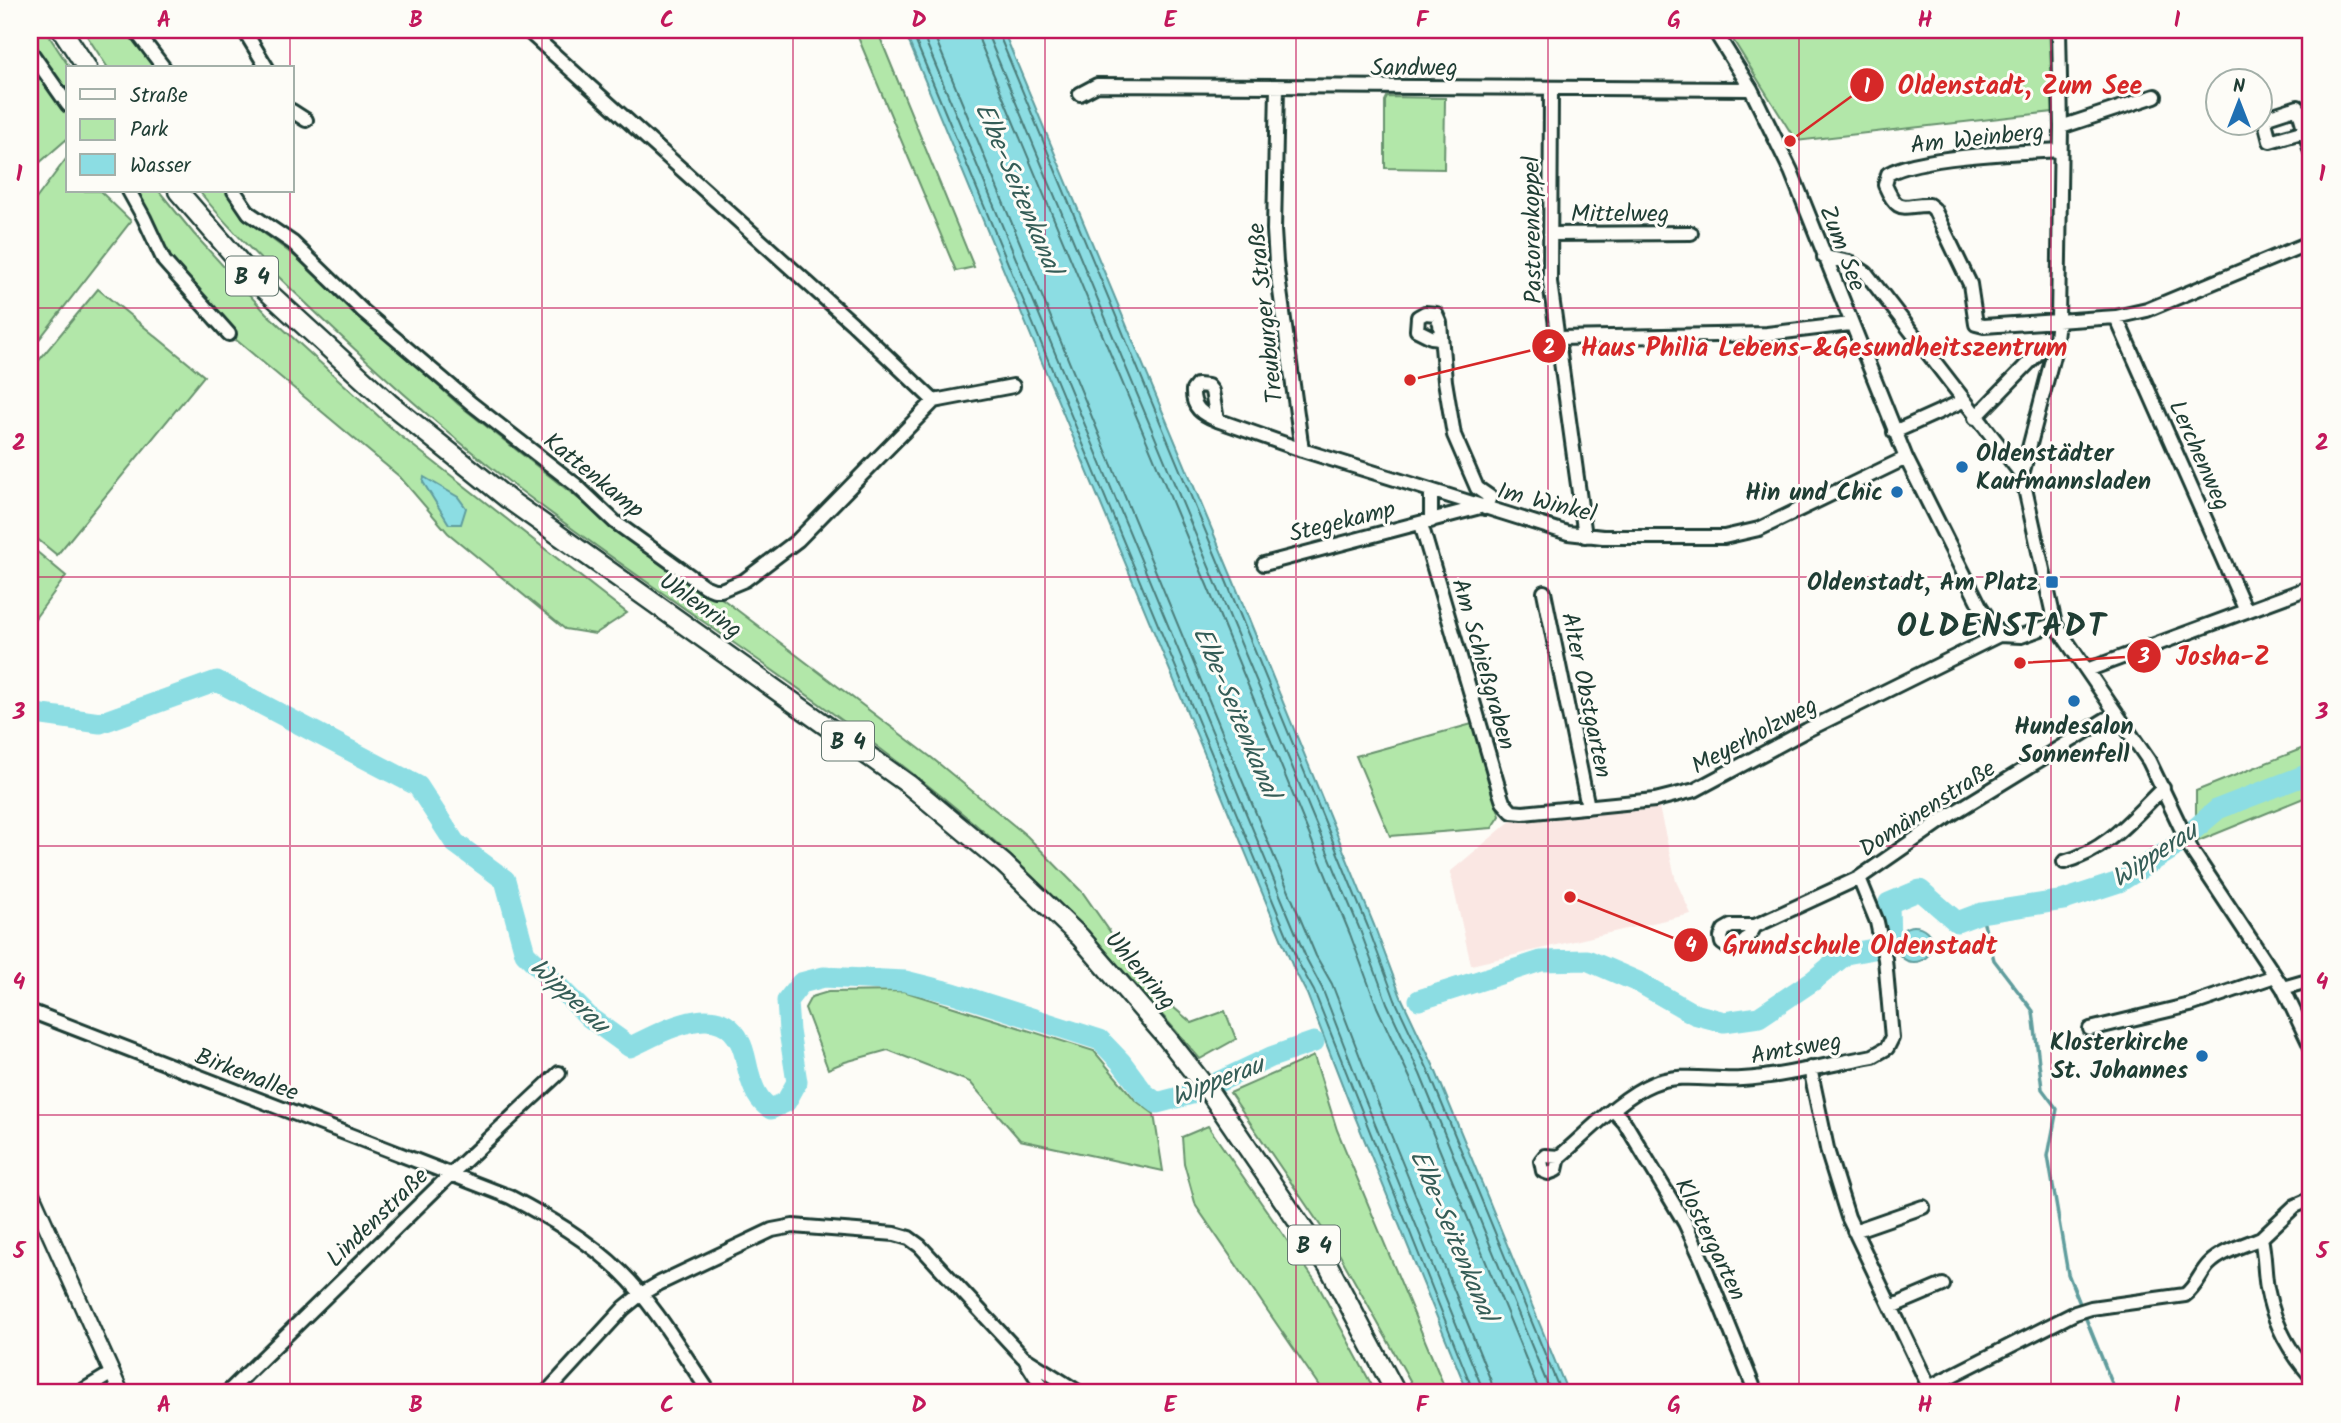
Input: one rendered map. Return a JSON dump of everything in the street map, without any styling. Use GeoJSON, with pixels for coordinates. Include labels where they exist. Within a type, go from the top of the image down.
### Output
{"type":"FeatureCollection","features":[{"type":"Feature","properties":{"kind":"highway"},"geometry":{"type":"LineString","coordinates":[[62,30],[86,66]]}},
{"type":"Feature","properties":{"kind":"highway","name":"Uhlenring"},"geometry":{"type":"LineString","coordinates":[[179,192],[257,282],[389,403],[508,499],[908,784],[1004,864],[1080,937],[1219,1106],[1329,1267],[1396,1393]]}},
{"type":"Feature","properties":{"kind":"main road"},"geometry":{"type":"LineString","coordinates":[[30,1190],[121,1393]]}},
{"type":"Feature","properties":{"kind":"street"},"geometry":{"type":"LineString","coordinates":[[135,30],[162,66]]}},
{"type":"Feature","properties":{"kind":"street"},"geometry":{"type":"LineString","coordinates":[[244,30],[266,66]]}},
{"type":"Feature","properties":{"kind":"street"},"geometry":{"type":"LineString","coordinates":[[527,30],[852,323],[934,401],[1013,386]]}},
{"type":"Feature","properties":{"kind":"street","name":"Zum See"},"geometry":{"type":"LineString","coordinates":[[1714,30],[1751,89],[1791,171],[1894,432],[1980,606],[1999,635]]}},
{"type":"Feature","properties":{"kind":"street"},"geometry":{"type":"LineString","coordinates":[[2022,475],[2055,348],[2058,320],[2061,127],[2059,30]]}},
{"type":"Feature","properties":{"kind":"street"},"geometry":{"type":"LineString","coordinates":[[30,51],[66,103]]}},
{"type":"Feature","properties":{"kind":"street","name":"Sandweg"},"geometry":{"type":"LineString","coordinates":[[1080,94],[1097,85],[1751,89]]}},
{"type":"Feature","properties":{"kind":"street","name":"Treuburger Straße"},"geometry":{"type":"LineString","coordinates":[[1277,87],[1274,230],[1276,262],[1303,450]]}},
{"type":"Feature","properties":{"kind":"street","name":"Pastorenkoppel"},"geometry":{"type":"LineString","coordinates":[[1551,89],[1550,282],[1585,536]]}},
{"type":"Feature","properties":{"kind":"street"},"geometry":{"type":"LineString","coordinates":[[2061,127],[2155,96]]}},
{"type":"Feature","properties":{"kind":"street"},"geometry":{"type":"LineString","coordinates":[[294,112],[306,120]]}},
{"type":"Feature","properties":{"kind":"street"},"geometry":{"type":"LineString","coordinates":[[2305,131],[2311,152]]}},
{"type":"Feature","properties":{"kind":"street","name":"Am Weinberg"},"geometry":{"type":"LineString","coordinates":[[2058,320],[1984,326],[1976,324],[1970,284],[1934,208],[1929,205],[1911,208],[1900,206],[1889,195],[1885,185],[1888,174],[1900,166],[2060,150]]}},
{"type":"Feature","properties":{"kind":"street"},"geometry":{"type":"LineString","coordinates":[[130,192],[164,261],[229,334]]}},
{"type":"Feature","properties":{"kind":"street","name":"Kattenkamp"},"geometry":{"type":"LineString","coordinates":[[235,192],[249,212],[300,249],[363,311],[472,404],[576,485],[615,522],[704,586],[714,590],[729,588],[745,580],[798,540],[934,401]]}},
{"type":"Feature","properties":{"kind":"street","name":"Mittelweg"},"geometry":{"type":"LineString","coordinates":[[1550,234],[1691,233]]}},
{"type":"Feature","properties":{"kind":"street"},"geometry":{"type":"LineString","coordinates":[[2058,320],[2116,317],[2147,310],[2311,242]]}},
{"type":"Feature","properties":{"kind":"street"},"geometry":{"type":"LineString","coordinates":[[1824,257],[1849,262],[1866,273],[1975,418],[2022,475],[2055,624],[2149,761],[2192,851],[2283,988],[2311,1047]]}},
{"type":"Feature","properties":{"kind":"street","name":"Lerchenweg"},"geometry":{"type":"LineString","coordinates":[[2116,317],[2246,611]]}},
{"type":"Feature","properties":{"kind":"street"},"geometry":{"type":"LineString","coordinates":[[1559,338],[1767,334],[1850,324]]}},
{"type":"Feature","properties":{"kind":"street"},"geometry":{"type":"LineString","coordinates":[[1441,338],[1454,435],[1477,488],[1490,497],[1483,507]]}},
{"type":"Feature","properties":{"kind":"street"},"geometry":{"type":"LineString","coordinates":[[1975,418],[2043,348],[2055,348]]}},
{"type":"Feature","properties":{"kind":"street"},"geometry":{"type":"LineString","coordinates":[[1894,432],[1963,401]]}},
{"type":"Feature","properties":{"kind":"street","name":"Im Winkel"},"geometry":{"type":"LineString","coordinates":[[1217,420],[1483,507],[1585,536],[1741,535],[1759,529],[1906,458]]}},
{"type":"Feature","properties":{"kind":"street","name":"Stegekamp"},"geometry":{"type":"LineString","coordinates":[[1426,522],[1431,490]]}},
{"type":"Feature","properties":{"kind":"street","name":"Stegekamp"},"geometry":{"type":"LineString","coordinates":[[1264,564],[1483,507]]}},
{"type":"Feature","properties":{"kind":"street","name":"Am Schießgraben"},"geometry":{"type":"LineString","coordinates":[[1426,522],[1500,793],[1503,802],[1512,812]]}},
{"type":"Feature","properties":{"kind":"street"},"geometry":{"type":"LineString","coordinates":[[2087,670],[2311,587]]}},
{"type":"Feature","properties":{"kind":"street","name":"Alter Obstgarten"},"geometry":{"type":"LineString","coordinates":[[1544,592],[1588,807]]}},
{"type":"Feature","properties":{"kind":"street"},"geometry":{"type":"LineString","coordinates":[[1999,635],[2021,636],[2055,624]]}},
{"type":"Feature","properties":{"kind":"street","name":"Meyerholzweg"},"geometry":{"type":"LineString","coordinates":[[1512,812],[1655,800],[1695,790],[1807,730],[1999,635]]}},
{"type":"Feature","properties":{"kind":"street","name":"Domänenstraße"},"geometry":{"type":"LineString","coordinates":[[1755,926],[1859,878],[1950,815],[2116,713]]}},
{"type":"Feature","properties":{"kind":"street"},"geometry":{"type":"LineString","coordinates":[[2064,862],[2084,857],[2103,846],[2164,788]]}},
{"type":"Feature","properties":{"kind":"street","name":"Amtsweg"},"geometry":{"type":"LineString","coordinates":[[1559,1157],[1634,1094],[1660,1081],[1685,1077],[1738,1079],[1873,1056],[1887,1048],[1892,1038],[1885,959],[1877,922],[1859,878]]}},
{"type":"Feature","properties":{"kind":"street"},"geometry":{"type":"LineString","coordinates":[[2090,1029],[2190,1006],[2275,976]]}},
{"type":"Feature","properties":{"kind":"street"},"geometry":{"type":"LineString","coordinates":[[2283,988],[2311,980]]}},
{"type":"Feature","properties":{"kind":"street","name":"Birkenallee"},"geometry":{"type":"LineString","coordinates":[[30,1012],[510,1197],[544,1215],[600,1254],[641,1294],[710,1393]]}},
{"type":"Feature","properties":{"kind":"street"},"geometry":{"type":"LineString","coordinates":[[1810,1068],[1828,1153],[1854,1231],[1931,1390],[2075,1313],[2091,1308],[2185,1295],[2193,1289],[2210,1263],[2261,1238],[2295,1206],[2311,1199]]}},
{"type":"Feature","properties":{"kind":"street","name":"Lindenstraße"},"geometry":{"type":"LineString","coordinates":[[228,1393],[450,1175],[559,1073]]}},
{"type":"Feature","properties":{"kind":"street","name":"Klostergarten"},"geometry":{"type":"LineString","coordinates":[[1614,1111],[1625,1123],[1685,1223],[1756,1393]]}},
{"type":"Feature","properties":{"kind":"street"},"geometry":{"type":"LineString","coordinates":[[1854,1231],[1923,1207]]}},
{"type":"Feature","properties":{"kind":"street"},"geometry":{"type":"LineString","coordinates":[[546,1393],[624,1308],[641,1294],[782,1227],[895,1234],[909,1238],[920,1246],[1023,1357],[1046,1393]]}},
{"type":"Feature","properties":{"kind":"street"},"geometry":{"type":"LineString","coordinates":[[2261,1238],[2266,1285],[2273,1313],[2286,1341],[2311,1376]]}},
{"type":"Feature","properties":{"kind":"street"},"geometry":{"type":"LineString","coordinates":[[1891,1307],[1943,1285]]}},
{"type":"Feature","properties":{"kind":"street"},"geometry":{"type":"LineString","coordinates":[[1023,1357],[1080,1393]]}},
{"type":"Feature","properties":{"kind":"street"},"geometry":{"type":"LineString","coordinates":[[79,1393],[112,1373]]}},
{"type":"Feature","properties":{"kind":"shaded area"},"geometry":{"type":"Polygon","coordinates":[[[1658,803],[1676,881],[1691,914],[1471,965],[1450,872],[1513,819],[1658,803]]]}},
{"type":"Feature","properties":{"kind":"green space"},"geometry":{"type":"Polygon","coordinates":[[[30,30],[45,30],[69,66],[66,66],[66,107],[30,42],[30,30]]]}},
{"type":"Feature","properties":{"kind":"green space"},"geometry":{"type":"Polygon","coordinates":[[[83,30],[128,30],[156,66],[107,66],[83,30]]]}},
{"type":"Feature","properties":{"kind":"green space"},"geometry":{"type":"Polygon","coordinates":[[[855,30],[877,30],[974,267],[956,271],[855,30]]]}},
{"type":"Feature","properties":{"kind":"green space"},"geometry":{"type":"Polygon","coordinates":[[[1727,30],[2049,30],[2053,112],[1796,141],[1727,30]]]}},
{"type":"Feature","properties":{"kind":"green space"},"geometry":{"type":"Polygon","coordinates":[[[30,64],[66,113],[66,140],[30,171],[30,64]]]}},
{"type":"Feature","properties":{"kind":"green space"},"geometry":{"type":"Polygon","coordinates":[[[1387,97],[1445,98],[1444,169],[1385,168],[1387,97]]]}},
{"type":"Feature","properties":{"kind":"green space"},"geometry":{"type":"Polygon","coordinates":[[[66,159],[66,192],[101,192],[131,221],[30,351],[30,207],[66,159]]]}},
{"type":"Feature","properties":{"kind":"green space"},"geometry":{"type":"Polygon","coordinates":[[[125,192],[160,192],[266,313],[398,434],[627,613],[595,634],[565,629],[448,533],[400,477],[204,310],[125,192]]]}},
{"type":"Feature","properties":{"kind":"green space"},"geometry":{"type":"Polygon","coordinates":[[[200,192],[230,192],[242,217],[304,263],[458,404],[636,544],[724,600],[932,758],[1027,836],[1083,893],[1148,986],[1192,1023],[1225,1011],[1236,1039],[1200,1059],[1087,931],[963,814],[854,729],[572,528],[468,449],[397,388],[295,293],[200,192]]]}},
{"type":"Feature","properties":{"kind":"green space"},"geometry":{"type":"Polygon","coordinates":[[[98,289],[204,376],[57,555],[30,533],[30,371],[98,289]]]}},
{"type":"Feature","properties":{"kind":"green space"},"geometry":{"type":"Polygon","coordinates":[[[30,546],[66,576],[30,625],[30,546]]]}},
{"type":"Feature","properties":{"kind":"green space"},"geometry":{"type":"Polygon","coordinates":[[[1472,724],[1500,816],[1492,828],[1390,836],[1356,756],[1472,724]]]}},
{"type":"Feature","properties":{"kind":"green space"},"geometry":{"type":"Polygon","coordinates":[[[2311,745],[2311,795],[2196,842],[2196,791],[2311,745]]]}},
{"type":"Feature","properties":{"kind":"green space"},"geometry":{"type":"Polygon","coordinates":[[[903,991],[1094,1051],[1135,1100],[1154,1114],[1163,1171],[1020,1140],[970,1082],[888,1050],[828,1069],[805,1008],[811,997],[828,992],[903,991]]]}},
{"type":"Feature","properties":{"kind":"green space"},"geometry":{"type":"Polygon","coordinates":[[[1314,1056],[1337,1130],[1447,1393],[1417,1393],[1337,1250],[1230,1093],[1314,1056]]]}},
{"type":"Feature","properties":{"kind":"green space"},"geometry":{"type":"Polygon","coordinates":[[[1208,1126],[1318,1285],[1376,1393],[1324,1393],[1196,1206],[1184,1163],[1182,1137],[1208,1126]]]}},
{"type":"Feature","properties":{"kind":"water","name":"Elbe-Seitenkanal"},"geometry":{"type":"Polygon","coordinates":[[[904,30],[1003,30],[1233,580],[1401,997],[1434,1067],[1568,1393],[1468,1393],[1307,994],[1293,967],[904,30]]]}},
{"type":"Feature","properties":{"kind":"water"},"geometry":{"type":"Polygon","coordinates":[[[424,477],[458,497],[466,508],[461,524],[449,524],[423,482],[424,477]]]}},
{"type":"Feature","properties":{"kind":"water"},"geometry":{"type":"Polygon","coordinates":[[[1914,926],[1926,932],[1932,944],[1926,956],[1914,962],[1902,956],[1896,944],[1902,932],[1914,926]]]}},
{"type":"Feature","properties":{"kind":"waterway","name":"Wipperau"},"geometry":{"type":"LineString","coordinates":[[30,708],[36,714],[100,723],[217,681],[418,786],[455,843],[505,880],[525,953],[590,1018],[630,1047],[688,1022],[718,1022],[730,1029],[740,1042],[754,1089],[771,1109],[786,1102],[797,1082],[787,1001],[801,983],[824,977],[905,981],[953,993],[1100,1040],[1121,1062],[1144,1093],[1157,1103],[1195,1093],[1271,1057],[1314,1042]]}},
{"type":"Feature","properties":{"kind":"waterway","name":"Wipperau"},"geometry":{"type":"LineString","coordinates":[[1419,1000],[1541,961],[1587,960],[1638,982],[1694,1014],[1724,1022],[1759,1017],[1814,980],[1846,954],[1890,946],[1889,903],[1920,890],[1957,922],[1981,913],[2064,900],[2119,882],[2170,850],[2218,809],[2311,773]]}},
{"type":"Feature","properties":{"kind":"waterway"},"geometry":{"type":"LineString","coordinates":[[1981,913],[1994,960],[2033,1011],[2042,1089],[2057,1109],[2048,1156],[2068,1274],[2116,1393]]}},
{"type":"Feature","properties":{"kind":"place","name":"Oldenstadt, Zum See"},"geometry":{"type":"Point","coordinates":[1790,141]}},
{"type":"Feature","properties":{"kind":"place","name":"Haus Philia Lebens-&Gesundheitszentrum"},"geometry":{"type":"Point","coordinates":[1410,380]}},
{"type":"Feature","properties":{"kind":"place","name":"Oldenstädter Kaufmannsladen"},"geometry":{"type":"Point","coordinates":[1962,467]}},
{"type":"Feature","properties":{"kind":"place","name":"Hin und Chic"},"geometry":{"type":"Point","coordinates":[1897,492]}},
{"type":"Feature","properties":{"kind":"place","name":"Oldenstadt, Am Platz"},"geometry":{"type":"Point","coordinates":[2052,582]}},
{"type":"Feature","properties":{"kind":"place","name":"Josha-Z"},"geometry":{"type":"Point","coordinates":[2020,663]}},
{"type":"Feature","properties":{"kind":"place","name":"Hundesalon Sonnenfell"},"geometry":{"type":"Point","coordinates":[2074,701]}},
{"type":"Feature","properties":{"kind":"place","name":"Grundschule Oldenstadt"},"geometry":{"type":"Point","coordinates":[1570,897]}},
{"type":"Feature","properties":{"kind":"place","name":"Klosterkirche St. Johannes"},"geometry":{"type":"Point","coordinates":[2202,1056]}},
{"type":"Feature","properties":{"kind":"district","name":"OLDENSTADT"},"geometry":{"type":"Point","coordinates":[2002,625]}}]}
